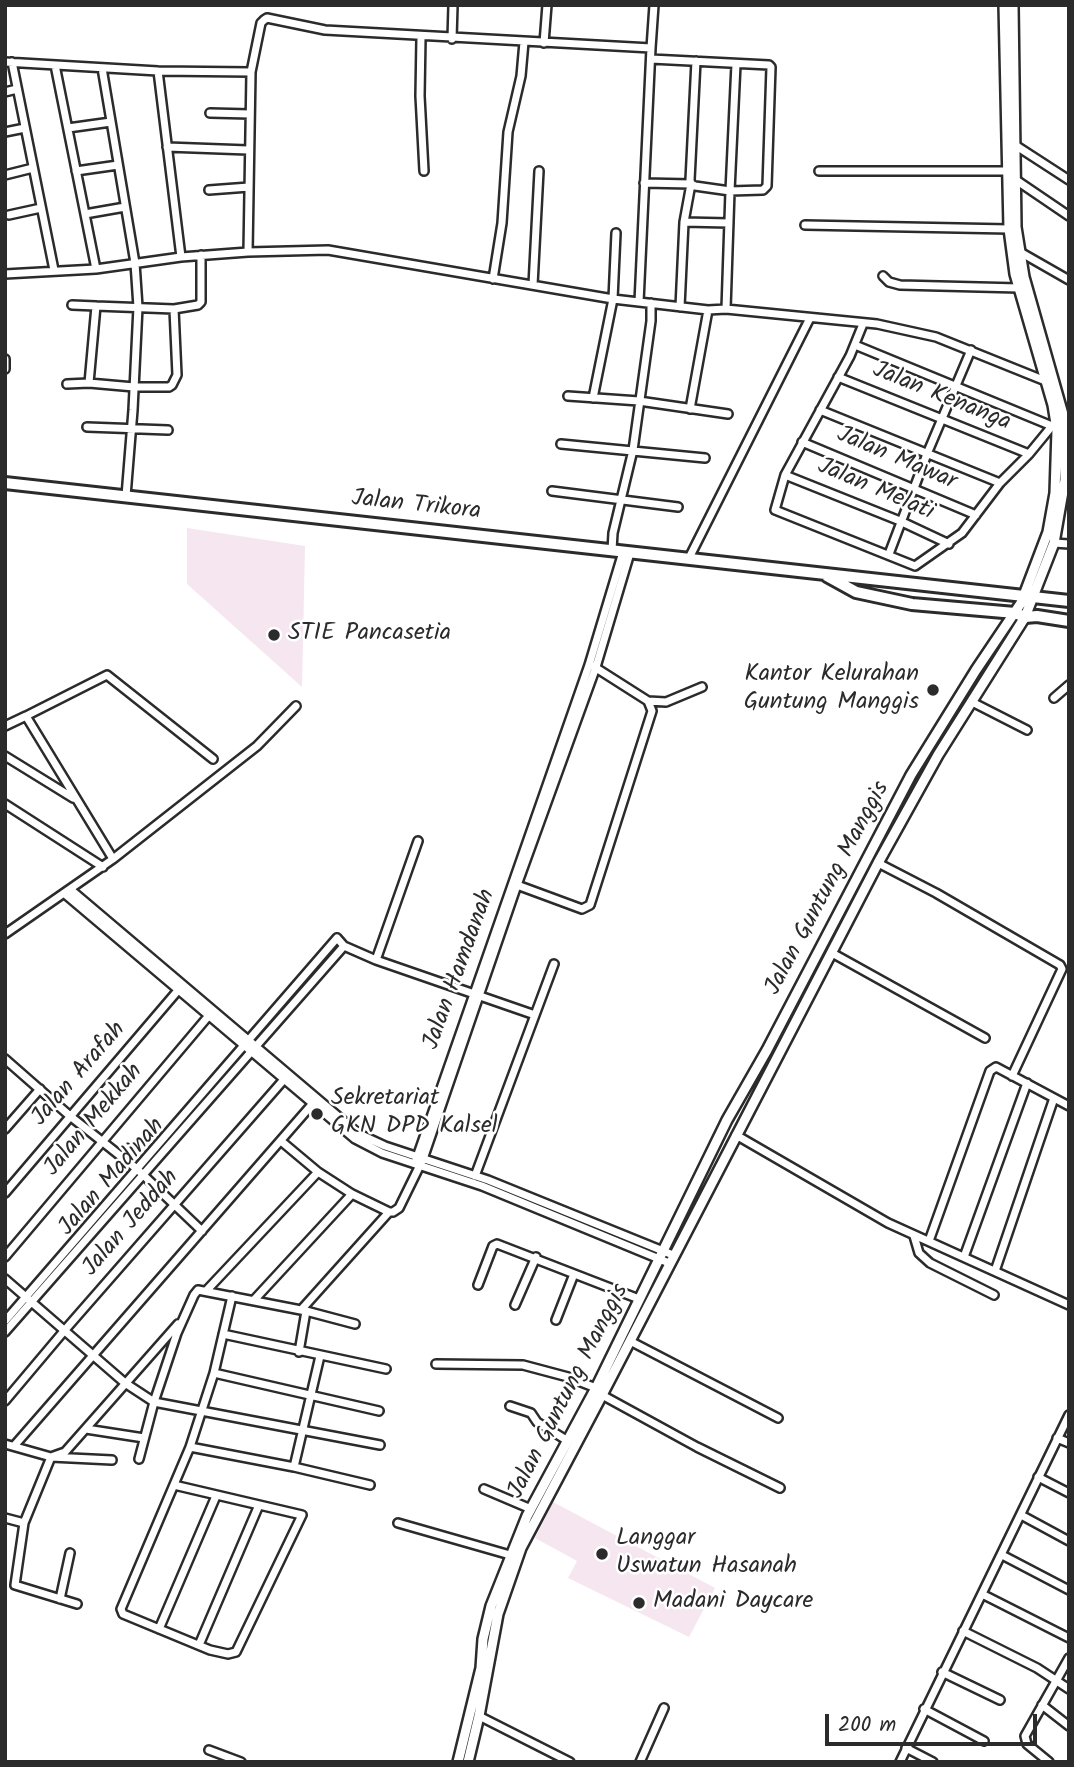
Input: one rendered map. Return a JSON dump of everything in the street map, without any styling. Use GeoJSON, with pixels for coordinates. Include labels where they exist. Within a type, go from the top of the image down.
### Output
{"type":"FeatureCollection","features":[{"type":"Feature","properties":{"kind":"main road","name":"Jalan Trikora"},"geometry":{"type":"LineString","coordinates":[[5,483],[1069,601]]}},
{"type":"Feature","properties":{"kind":"main road","name":"Jalan Trikora"},"geometry":{"type":"LineString","coordinates":[[821,572],[856,592],[912,604],[1069,621]]}},
{"type":"Feature","properties":{"kind":"main road"},"geometry":{"type":"LineString","coordinates":[[856,592],[855,582],[859,577]]}},
{"type":"Feature","properties":{"kind":"street"},"geometry":{"type":"LineString","coordinates":[[452,38],[453,5]]}},
{"type":"Feature","properties":{"kind":"street"},"geometry":{"type":"LineString","coordinates":[[544,43],[547,5]]}},
{"type":"Feature","properties":{"kind":"street"},"geometry":{"type":"LineString","coordinates":[[639,302],[654,5]]}},
{"type":"Feature","properties":{"kind":"street","name":"Jalan Guntung Manggis"},"geometry":{"type":"LineString","coordinates":[[468,1762],[498,1614],[521,1548],[599,1392],[639,1299],[667,1257],[736,1135],[878,863],[1020,615],[1054,542],[1065,480],[1060,421],[1035,321],[1016,227],[1015,145],[1004,5]]}},
{"type":"Feature","properties":{"kind":"street","name":"Jalan Guntung Manggis"},"geometry":{"type":"LineString","coordinates":[[1013,5],[1009,54],[1009,229],[1019,288],[1050,383]]}},
{"type":"Feature","properties":{"kind":"street"},"geometry":{"type":"LineString","coordinates":[[248,252],[251,72],[261,23],[267,19],[325,30],[651,48]]}},
{"type":"Feature","properties":{"kind":"street"},"geometry":{"type":"LineString","coordinates":[[421,37],[420,96],[424,171]]}},
{"type":"Feature","properties":{"kind":"street"},"geometry":{"type":"LineString","coordinates":[[493,279],[502,223],[508,131],[522,76],[524,42]]}},
{"type":"Feature","properties":{"kind":"street"},"geometry":{"type":"LineString","coordinates":[[644,183],[691,184],[730,191],[763,190],[768,186],[772,69],[769,65],[651,59]]}},
{"type":"Feature","properties":{"kind":"street"},"geometry":{"type":"LineString","coordinates":[[680,306],[684,222],[691,184],[696,61]]}},
{"type":"Feature","properties":{"kind":"street"},"geometry":{"type":"LineString","coordinates":[[54,270],[17,89],[8,62],[158,71],[251,72]]}},
{"type":"Feature","properties":{"kind":"street"},"geometry":{"type":"LineString","coordinates":[[726,309],[736,64]]}},
{"type":"Feature","properties":{"kind":"street"},"geometry":{"type":"LineString","coordinates":[[55,65],[96,269]]}},
{"type":"Feature","properties":{"kind":"street"},"geometry":{"type":"LineString","coordinates":[[102,68],[135,263],[138,307],[126,496]]}},
{"type":"Feature","properties":{"kind":"street"},"geometry":{"type":"LineString","coordinates":[[158,71],[181,257]]}},
{"type":"Feature","properties":{"kind":"street"},"geometry":{"type":"LineString","coordinates":[[5,92],[17,89]]}},
{"type":"Feature","properties":{"kind":"street"},"geometry":{"type":"LineString","coordinates":[[210,113],[250,114]]}},
{"type":"Feature","properties":{"kind":"street"},"geometry":{"type":"LineString","coordinates":[[68,128],[111,122]]}},
{"type":"Feature","properties":{"kind":"street"},"geometry":{"type":"LineString","coordinates":[[5,132],[25,128]]}},
{"type":"Feature","properties":{"kind":"street"},"geometry":{"type":"LineString","coordinates":[[1015,145],[1069,180]]}},
{"type":"Feature","properties":{"kind":"street"},"geometry":{"type":"LineString","coordinates":[[167,147],[248,150]]}},
{"type":"Feature","properties":{"kind":"street"},"geometry":{"type":"LineString","coordinates":[[76,171],[118,165]]}},
{"type":"Feature","properties":{"kind":"street"},"geometry":{"type":"LineString","coordinates":[[5,175],[33,168]]}},
{"type":"Feature","properties":{"kind":"street"},"geometry":{"type":"LineString","coordinates":[[533,285],[539,171]]}},
{"type":"Feature","properties":{"kind":"street"},"geometry":{"type":"LineString","coordinates":[[819,171],[1007,171]]}},
{"type":"Feature","properties":{"kind":"street"},"geometry":{"type":"LineString","coordinates":[[1016,180],[1069,216]]}},
{"type":"Feature","properties":{"kind":"street"},"geometry":{"type":"LineString","coordinates":[[209,190],[249,187]]}},
{"type":"Feature","properties":{"kind":"street"},"geometry":{"type":"LineString","coordinates":[[85,214],[125,207]]}},
{"type":"Feature","properties":{"kind":"street"},"geometry":{"type":"LineString","coordinates":[[9,215],[41,208]]}},
{"type":"Feature","properties":{"kind":"street"},"geometry":{"type":"LineString","coordinates":[[684,222],[729,223]]}},
{"type":"Feature","properties":{"kind":"street"},"geometry":{"type":"LineString","coordinates":[[805,225],[1009,229]]}},
{"type":"Feature","properties":{"kind":"street"},"geometry":{"type":"LineString","coordinates":[[593,398],[613,299],[616,233]]}},
{"type":"Feature","properties":{"kind":"street"},"geometry":{"type":"LineString","coordinates":[[5,274],[96,269],[181,257],[248,252],[328,250],[613,299],[877,324],[910,330],[971,350],[1050,383]]}},
{"type":"Feature","properties":{"kind":"street"},"geometry":{"type":"LineString","coordinates":[[1020,252],[1069,281]]}},
{"type":"Feature","properties":{"kind":"street"},"geometry":{"type":"LineString","coordinates":[[72,305],[174,309],[198,305],[201,302],[201,256]]}},
{"type":"Feature","properties":{"kind":"street"},"geometry":{"type":"LineString","coordinates":[[883,276],[889,282],[900,285],[1019,288]]}},
{"type":"Feature","properties":{"kind":"street","name":"Jalan Hamdanah"},"geometry":{"type":"LineString","coordinates":[[476,995],[592,666],[622,552],[613,533],[633,450],[651,321],[651,303]]}},
{"type":"Feature","properties":{"kind":"street"},"geometry":{"type":"LineString","coordinates":[[89,383],[96,306]]}},
{"type":"Feature","properties":{"kind":"street"},"geometry":{"type":"LineString","coordinates":[[67,383],[169,387],[176,381],[174,309]]}},
{"type":"Feature","properties":{"kind":"street"},"geometry":{"type":"LineString","coordinates":[[690,409],[708,310]]}},
{"type":"Feature","properties":{"kind":"street"},"geometry":{"type":"LineString","coordinates":[[689,558],[810,318]]}},
{"type":"Feature","properties":{"kind":"street"},"geometry":{"type":"LineString","coordinates":[[855,345],[956,385],[1060,421],[1000,483],[962,533],[914,566],[775,510],[785,475],[855,345],[863,324]]}},
{"type":"Feature","properties":{"kind":"street"},"geometry":{"type":"LineString","coordinates":[[889,554],[900,521],[971,350]]}},
{"type":"Feature","properties":{"kind":"street"},"geometry":{"type":"LineString","coordinates":[[5,359],[5,369]]}},
{"type":"Feature","properties":{"kind":"street","name":"Jalan Kenanga"},"geometry":{"type":"LineString","coordinates":[[838,377],[1029,454]]}},
{"type":"Feature","properties":{"kind":"street"},"geometry":{"type":"LineString","coordinates":[[568,396],[639,401],[728,414]]}},
{"type":"Feature","properties":{"kind":"street"},"geometry":{"type":"LineString","coordinates":[[820,410],[1000,483]]}},
{"type":"Feature","properties":{"kind":"street","name":"Jalan Guntung Manggis"},"geometry":{"type":"LineString","coordinates":[[1029,596],[1053,507],[1060,421]]}},
{"type":"Feature","properties":{"kind":"street"},"geometry":{"type":"LineString","coordinates":[[87,427],[168,430]]}},
{"type":"Feature","properties":{"kind":"street","name":"Jalan Mawar"},"geometry":{"type":"LineString","coordinates":[[802,442],[976,515]]}},
{"type":"Feature","properties":{"kind":"street"},"geometry":{"type":"LineString","coordinates":[[561,444],[705,458]]}},
{"type":"Feature","properties":{"kind":"street","name":"Jalan Melati"},"geometry":{"type":"LineString","coordinates":[[785,475],[900,521],[949,544]]}},
{"type":"Feature","properties":{"kind":"street"},"geometry":{"type":"LineString","coordinates":[[552,491],[678,507]]}},
{"type":"Feature","properties":{"kind":"street"},"geometry":{"type":"LineString","coordinates":[[1054,542],[1069,544]]}},
{"type":"Feature","properties":{"kind":"street","name":"Jalan Guntung Manggis"},"geometry":{"type":"LineString","coordinates":[[458,1762],[481,1668],[484,1632],[510,1555],[531,1509],[568,1441],[630,1341],[727,1120],[767,1050],[925,751],[1020,615]]}},
{"type":"Feature","properties":{"kind":"street"},"geometry":{"type":"LineString","coordinates":[[592,666],[648,701],[666,702],[702,687]]}},
{"type":"Feature","properties":{"kind":"street","name":"Jalan Hamdanah"},"geometry":{"type":"LineString","coordinates":[[304,1310],[389,1212],[399,1208],[414,1175],[592,666]]}},
{"type":"Feature","properties":{"kind":"street"},"geometry":{"type":"LineString","coordinates":[[5,726],[107,675],[213,759]]}},
{"type":"Feature","properties":{"kind":"street"},"geometry":{"type":"LineString","coordinates":[[1054,698],[1069,685]]}},
{"type":"Feature","properties":{"kind":"street"},"geometry":{"type":"LineString","coordinates":[[517,885],[582,909],[590,905],[652,711],[648,701]]}},
{"type":"Feature","properties":{"kind":"street"},"geometry":{"type":"LineString","coordinates":[[972,702],[1027,730]]}},
{"type":"Feature","properties":{"kind":"street"},"geometry":{"type":"LineString","coordinates":[[5,934],[103,867],[257,746],[296,706]]}},
{"type":"Feature","properties":{"kind":"street"},"geometry":{"type":"LineString","coordinates":[[26,716],[113,859]]}},
{"type":"Feature","properties":{"kind":"street"},"geometry":{"type":"LineString","coordinates":[[5,756],[76,800]]}},
{"type":"Feature","properties":{"kind":"street"},"geometry":{"type":"LineString","coordinates":[[5,804],[103,867]]}},
{"type":"Feature","properties":{"kind":"street"},"geometry":{"type":"LineString","coordinates":[[376,960],[418,841]]}},
{"type":"Feature","properties":{"kind":"street"},"geometry":{"type":"LineString","coordinates":[[878,863],[936,893],[1060,965],[1062,969],[1012,1076]]}},
{"type":"Feature","properties":{"kind":"street"},"geometry":{"type":"LineString","coordinates":[[68,892],[250,1045],[355,1139],[382,1153],[475,1176],[667,1257]]}},
{"type":"Feature","properties":{"kind":"street"},"geometry":{"type":"LineString","coordinates":[[250,1045],[294,987],[337,938],[344,946],[376,960],[535,1015]]}},
{"type":"Feature","properties":{"kind":"street"},"geometry":{"type":"LineString","coordinates":[[250,1045],[344,946]]}},
{"type":"Feature","properties":{"kind":"street"},"geometry":{"type":"LineString","coordinates":[[832,953],[985,1038]]}},
{"type":"Feature","properties":{"kind":"street"},"geometry":{"type":"LineString","coordinates":[[475,1176],[554,964]]}},
{"type":"Feature","properties":{"kind":"street","name":"Jalan Arafah"},"geometry":{"type":"LineString","coordinates":[[5,1193],[181,987]]}},
{"type":"Feature","properties":{"kind":"street"},"geometry":{"type":"LineString","coordinates":[[294,987],[303,992]]}},
{"type":"Feature","properties":{"kind":"street","name":"Jalan Mekkah"},"geometry":{"type":"LineString","coordinates":[[5,1257],[211,1012]]}},
{"type":"Feature","properties":{"kind":"street","name":"Jalan Madinah"},"geometry":{"type":"LineString","coordinates":[[5,1321],[28,1299],[250,1045]]}},
{"type":"Feature","properties":{"kind":"street"},"geometry":{"type":"LineString","coordinates":[[767,1050],[778,1055]]}},
{"type":"Feature","properties":{"kind":"street"},"geometry":{"type":"LineString","coordinates":[[7,1063],[140,1171],[202,1231]]}},
{"type":"Feature","properties":{"kind":"street"},"geometry":{"type":"LineString","coordinates":[[929,1241],[986,1075],[996,1067],[1069,1106]]}},
{"type":"Feature","properties":{"kind":"street","name":"Jalan Jeddah"},"geometry":{"type":"LineString","coordinates":[[5,1401],[286,1077]]}},
{"type":"Feature","properties":{"kind":"street"},"geometry":{"type":"LineString","coordinates":[[964,1257],[1027,1083]]}},
{"type":"Feature","properties":{"kind":"street"},"geometry":{"type":"LineString","coordinates":[[5,1129],[40,1089]]}},
{"type":"Feature","properties":{"kind":"street"},"geometry":{"type":"LineString","coordinates":[[995,1271],[1054,1098]]}},
{"type":"Feature","properties":{"kind":"street"},"geometry":{"type":"LineString","coordinates":[[14,1446],[315,1101]]}},
{"type":"Feature","properties":{"kind":"street"},"geometry":{"type":"LineString","coordinates":[[736,1135],[888,1223],[1069,1305]]}},
{"type":"Feature","properties":{"kind":"street"},"geometry":{"type":"LineString","coordinates":[[281,1141],[318,1172],[352,1194],[389,1212]]}},
{"type":"Feature","properties":{"kind":"street"},"geometry":{"type":"LineString","coordinates":[[419,1161],[667,1257]]}},
{"type":"Feature","properties":{"kind":"street"},"geometry":{"type":"LineString","coordinates":[[206,1291],[318,1172]]}},
{"type":"Feature","properties":{"kind":"street"},"geometry":{"type":"LineString","coordinates":[[254,1300],[352,1194]]}},
{"type":"Feature","properties":{"kind":"street"},"geometry":{"type":"LineString","coordinates":[[914,1236],[919,1253],[930,1263],[994,1295]]}},
{"type":"Feature","properties":{"kind":"street"},"geometry":{"type":"LineString","coordinates":[[478,1285],[494,1245],[501,1244],[639,1299]]}},
{"type":"Feature","properties":{"kind":"street"},"geometry":{"type":"LineString","coordinates":[[515,1305],[536,1257]]}},
{"type":"Feature","properties":{"kind":"street"},"geometry":{"type":"LineString","coordinates":[[556,1320],[573,1274]]}},
{"type":"Feature","properties":{"kind":"street"},"geometry":{"type":"LineString","coordinates":[[5,1279],[125,1383],[154,1402],[380,1445]]}},
{"type":"Feature","properties":{"kind":"street"},"geometry":{"type":"LineString","coordinates":[[139,1459],[177,1333],[198,1290],[304,1310],[355,1324]]}},
{"type":"Feature","properties":{"kind":"street"},"geometry":{"type":"LineString","coordinates":[[174,1485],[302,1515],[236,1653],[228,1654],[199,1645],[123,1614],[121,1609],[190,1447],[214,1373],[232,1296]]}},
{"type":"Feature","properties":{"kind":"street","name":"Jalan Madinah"},"geometry":{"type":"LineString","coordinates":[[5,1332],[28,1299]]}},
{"type":"Feature","properties":{"kind":"street"},"geometry":{"type":"LineString","coordinates":[[299,1352],[304,1310]]}},
{"type":"Feature","properties":{"kind":"street"},"geometry":{"type":"LineString","coordinates":[[15,1586],[24,1523],[51,1457],[65,1451],[86,1429],[186,1314]]}},
{"type":"Feature","properties":{"kind":"street"},"geometry":{"type":"LineString","coordinates":[[223,1335],[387,1369]]}},
{"type":"Feature","properties":{"kind":"street"},"geometry":{"type":"LineString","coordinates":[[630,1341],[778,1418]]}},
{"type":"Feature","properties":{"kind":"street"},"geometry":{"type":"LineString","coordinates":[[293,1467],[320,1356]]}},
{"type":"Feature","properties":{"kind":"street"},"geometry":{"type":"LineString","coordinates":[[436,1364],[523,1365],[569,1377],[720,1460],[780,1488]]}},
{"type":"Feature","properties":{"kind":"street"},"geometry":{"type":"LineString","coordinates":[[214,1373],[379,1411]]}},
{"type":"Feature","properties":{"kind":"street"},"geometry":{"type":"LineString","coordinates":[[510,1405],[531,1413],[537,1422],[568,1441]]}},
{"type":"Feature","properties":{"kind":"street"},"geometry":{"type":"LineString","coordinates":[[900,1762],[1069,1415]]}},
{"type":"Feature","properties":{"kind":"street"},"geometry":{"type":"LineString","coordinates":[[86,1429],[144,1438]]}},
{"type":"Feature","properties":{"kind":"street"},"geometry":{"type":"LineString","coordinates":[[1057,1438],[1069,1443]]}},
{"type":"Feature","properties":{"kind":"street"},"geometry":{"type":"LineString","coordinates":[[5,1444],[51,1457],[111,1460]]}},
{"type":"Feature","properties":{"kind":"street"},"geometry":{"type":"LineString","coordinates":[[190,1447],[370,1485]]}},
{"type":"Feature","properties":{"kind":"street"},"geometry":{"type":"LineString","coordinates":[[1038,1477],[1069,1493]]}},
{"type":"Feature","properties":{"kind":"street"},"geometry":{"type":"LineString","coordinates":[[484,1489],[531,1509]]}},
{"type":"Feature","properties":{"kind":"street"},"geometry":{"type":"LineString","coordinates":[[159,1629],[216,1496]]}},
{"type":"Feature","properties":{"kind":"street"},"geometry":{"type":"LineString","coordinates":[[199,1645],[259,1505]]}},
{"type":"Feature","properties":{"kind":"street"},"geometry":{"type":"LineString","coordinates":[[1021,1516],[1069,1541]]}},
{"type":"Feature","properties":{"kind":"street"},"geometry":{"type":"LineString","coordinates":[[5,1518],[24,1523]]}},
{"type":"Feature","properties":{"kind":"street"},"geometry":{"type":"LineString","coordinates":[[398,1523],[510,1555]]}},
{"type":"Feature","properties":{"kind":"street"},"geometry":{"type":"LineString","coordinates":[[60,1599],[70,1553]]}},
{"type":"Feature","properties":{"kind":"street"},"geometry":{"type":"LineString","coordinates":[[1002,1555],[1069,1590]]}},
{"type":"Feature","properties":{"kind":"street"},"geometry":{"type":"LineString","coordinates":[[5,1583],[77,1604]]}},
{"type":"Feature","properties":{"kind":"street"},"geometry":{"type":"LineString","coordinates":[[982,1594],[1069,1638]]}},
{"type":"Feature","properties":{"kind":"street"},"geometry":{"type":"LineString","coordinates":[[963,1631],[1037,1668],[1069,1689]]}},
{"type":"Feature","properties":{"kind":"street"},"geometry":{"type":"LineString","coordinates":[[1049,1762],[1027,1744],[1025,1739],[1069,1658]]}},
{"type":"Feature","properties":{"kind":"street"},"geometry":{"type":"LineString","coordinates":[[942,1672],[1000,1700]]}},
{"type":"Feature","properties":{"kind":"street"},"geometry":{"type":"LineString","coordinates":[[1042,1705],[1069,1726]]}},
{"type":"Feature","properties":{"kind":"street"},"geometry":{"type":"LineString","coordinates":[[640,1762],[664,1708]]}},
{"type":"Feature","properties":{"kind":"street"},"geometry":{"type":"LineString","coordinates":[[924,1709],[984,1741]]}},
{"type":"Feature","properties":{"kind":"street"},"geometry":{"type":"LineString","coordinates":[[479,1716],[570,1762]]}},
{"type":"Feature","properties":{"kind":"street"},"geometry":{"type":"LineString","coordinates":[[906,1748],[933,1762]]}},
{"type":"Feature","properties":{"kind":"street"},"geometry":{"type":"LineString","coordinates":[[209,1749],[241,1762]]}},
{"type":"Feature","properties":{"kind":"shaded area","name":"STIE Pancasetia"},"geometry":{"type":"Polygon","coordinates":[[[187,528],[305,546],[302,687],[187,584],[187,528]]]}},
{"type":"Feature","properties":{"kind":"shaded area"},"geometry":{"type":"Polygon","coordinates":[[[553,1502],[715,1588],[689,1637],[568,1578],[577,1561],[535,1538],[553,1502]]]}},
{"type":"Feature","properties":{"kind":"place","name":"STIE Pancasetia"},"geometry":{"type":"Point","coordinates":[274,635]}},
{"type":"Feature","properties":{"kind":"place","name":"Kantor Kelurahan Guntung Manggis"},"geometry":{"type":"Point","coordinates":[933,690]}},
{"type":"Feature","properties":{"kind":"place","name":"Sekretariat GKN DPD Kalsel"},"geometry":{"type":"Point","coordinates":[317,1114]}},
{"type":"Feature","properties":{"kind":"place","name":"Langgar Uswatun Hasanah"},"geometry":{"type":"Point","coordinates":[602,1554]}},
{"type":"Feature","properties":{"kind":"place","name":"Madani Daycare"},"geometry":{"type":"Point","coordinates":[639,1603]}}]}
